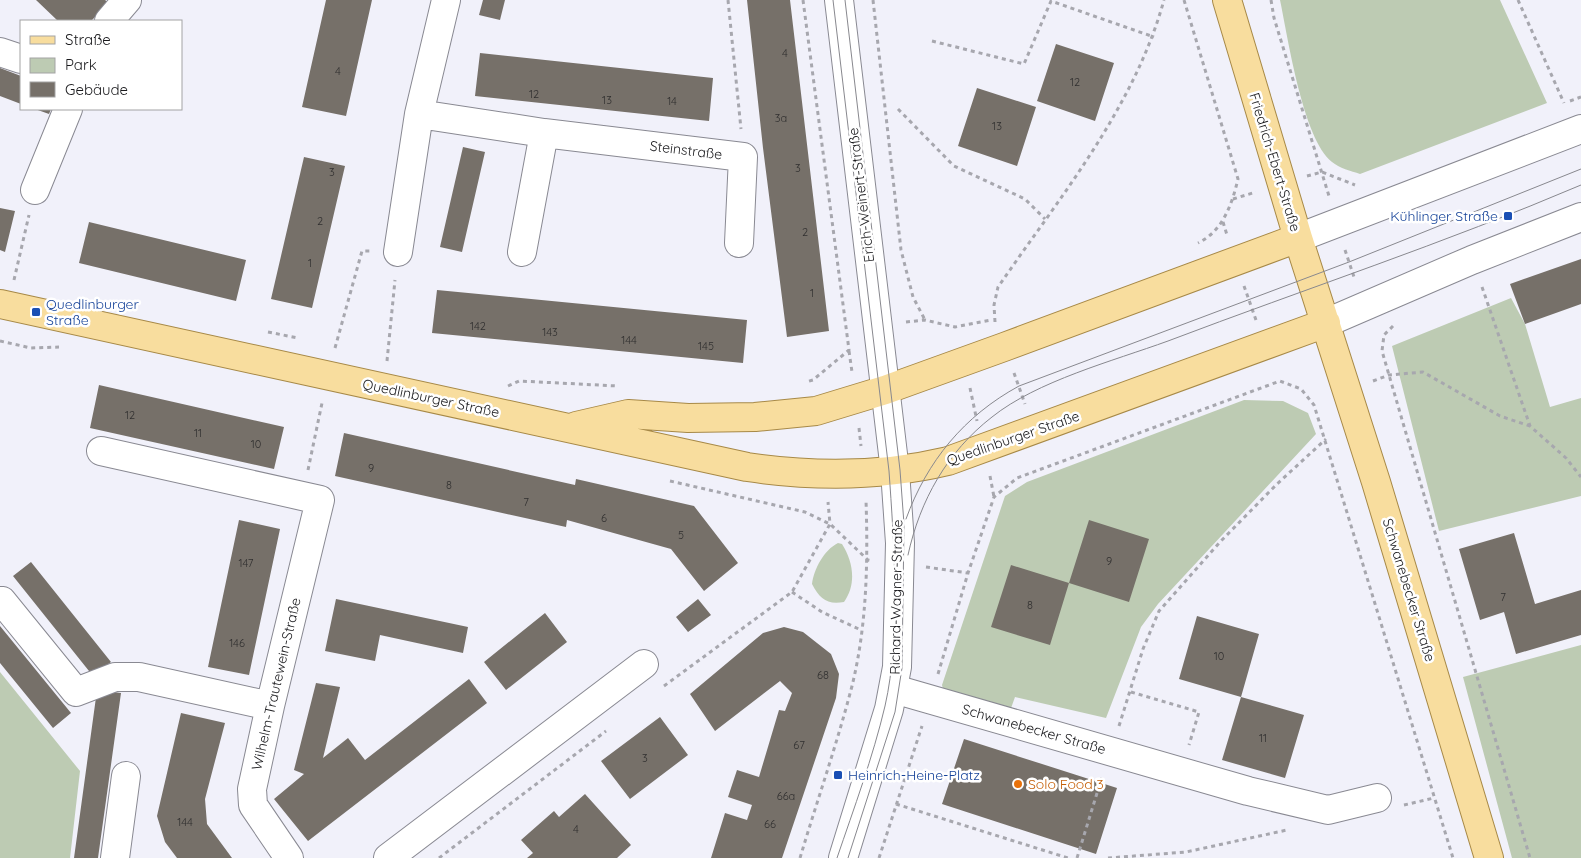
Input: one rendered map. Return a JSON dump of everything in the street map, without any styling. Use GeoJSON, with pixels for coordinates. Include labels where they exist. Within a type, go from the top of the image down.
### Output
{"type":"FeatureCollection","features":[{"type":"Feature","properties":{"kind":"main road","name":"Friedrich-Ebert-Straße"},"geometry":{"type":"LineString","coordinates":[[1227,0],[1298,238],[1326,323]]}},
{"type":"Feature","properties":{"kind":"main road","name":"Quedlinburger Straße"},"geometry":{"type":"LineString","coordinates":[[569,428],[628,414],[688,418],[756,417],[816,411],[885,390],[964,362],[1298,238]]}},
{"type":"Feature","properties":{"kind":"main road","name":"Quedlinburger Straße"},"geometry":{"type":"LineString","coordinates":[[7,289],[384,388],[779,472],[825,475],[894,471],[948,462],[1034,432],[1326,323]]}},
{"type":"Feature","properties":{"kind":"main road","name":"Schwanebecker Straße"},"geometry":{"type":"LineString","coordinates":[[1326,323],[1489,858]]}},
{"type":"Feature","properties":{"kind":"street"},"geometry":{"type":"LineString","coordinates":[[110,20],[127,0]]}},
{"type":"Feature","properties":{"kind":"street"},"geometry":{"type":"LineString","coordinates":[[398,252],[419,114],[446,0]]}},
{"type":"Feature","properties":{"kind":"street","name":"Erich-Weinert-Straße"},"geometry":{"type":"LineString","coordinates":[[839,0],[885,390]]}},
{"type":"Feature","properties":{"kind":"street"},"geometry":{"type":"LineString","coordinates":[[0,52],[20,59]]}},
{"type":"Feature","properties":{"kind":"street"},"geometry":{"type":"LineString","coordinates":[[35,190],[68,110]]}},
{"type":"Feature","properties":{"kind":"street","name":"Steinstraße"},"geometry":{"type":"LineString","coordinates":[[419,114],[544,133],[743,157]]}},
{"type":"Feature","properties":{"kind":"street"},"geometry":{"type":"LineString","coordinates":[[1298,238],[1581,129]]}},
{"type":"Feature","properties":{"kind":"street"},"geometry":{"type":"LineString","coordinates":[[522,252],[544,133]]}},
{"type":"Feature","properties":{"kind":"street"},"geometry":{"type":"LineString","coordinates":[[740,243],[743,157]]}},
{"type":"Feature","properties":{"kind":"street"},"geometry":{"type":"LineString","coordinates":[[1326,323],[1472,260],[1581,217]]}},
{"type":"Feature","properties":{"kind":"street","name":"Richard-Wagner-Straße"},"geometry":{"type":"LineString","coordinates":[[843,858],[875,761],[894,690],[900,544],[885,390]]}},
{"type":"Feature","properties":{"kind":"street"},"geometry":{"type":"LineString","coordinates":[[100,451],[320,500]]}},
{"type":"Feature","properties":{"kind":"street","name":"Wilhelm-Trautewein-Straße"},"geometry":{"type":"LineString","coordinates":[[289,858],[253,805],[252,789],[320,500]]}},
{"type":"Feature","properties":{"kind":"street"},"geometry":{"type":"LineString","coordinates":[[2,601],[76,692],[115,677],[139,677],[270,706]]}},
{"type":"Feature","properties":{"kind":"street"},"geometry":{"type":"LineString","coordinates":[[388,858],[644,664]]}},
{"type":"Feature","properties":{"kind":"street","name":"Schwanebecker Straße"},"geometry":{"type":"LineString","coordinates":[[894,690],[1248,791],[1328,810],[1387,802]]}},
{"type":"Feature","properties":{"kind":"street"},"geometry":{"type":"LineString","coordinates":[[115,858],[126,776]]}},
{"type":"Feature","properties":{"kind":"path"},"geometry":{"type":"LineString","coordinates":[[728,0],[743,157]]}},
{"type":"Feature","properties":{"kind":"path"},"geometry":{"type":"LineString","coordinates":[[803,0],[849,350],[813,380],[803,383]]}},
{"type":"Feature","properties":{"kind":"path"},"geometry":{"type":"LineString","coordinates":[[873,0],[902,250],[913,297],[925,320]]}},
{"type":"Feature","properties":{"kind":"path"},"geometry":{"type":"LineString","coordinates":[[1034,432],[994,319],[998,287],[1099,144],[1154,37],[1164,0]]}},
{"type":"Feature","properties":{"kind":"path"},"geometry":{"type":"LineString","coordinates":[[1184,0],[1238,179],[1233,199],[1223,222],[1280,381]]}},
{"type":"Feature","properties":{"kind":"path"},"geometry":{"type":"LineString","coordinates":[[1271,0],[1277,27],[1370,330],[1384,336],[1382,351],[1530,858]]}},
{"type":"Feature","properties":{"kind":"path"},"geometry":{"type":"LineString","coordinates":[[1518,0],[1564,104]]}},
{"type":"Feature","properties":{"kind":"path"},"geometry":{"type":"LineString","coordinates":[[932,41],[1024,64],[1049,1],[1154,37]]}},
{"type":"Feature","properties":{"kind":"path"},"geometry":{"type":"LineString","coordinates":[[898,109],[954,166],[1025,199],[1045,218]]}},
{"type":"Feature","properties":{"kind":"path"},"geometry":{"type":"LineString","coordinates":[[7,289],[35,190]]}},
{"type":"Feature","properties":{"kind":"path"},"geometry":{"type":"LineString","coordinates":[[320,500],[305,482],[335,347],[362,251],[398,252],[384,388]]}},
{"type":"Feature","properties":{"kind":"path"},"geometry":{"type":"LineString","coordinates":[[7,289],[21,282]]}},
{"type":"Feature","properties":{"kind":"path"},"geometry":{"type":"LineString","coordinates":[[1482,286],[1530,426]]}},
{"type":"Feature","properties":{"kind":"path"},"geometry":{"type":"LineString","coordinates":[[954,327],[964,362],[994,497],[968,573]]}},
{"type":"Feature","properties":{"kind":"path"},"geometry":{"type":"LineString","coordinates":[[264,332],[299,338]]}},
{"type":"Feature","properties":{"kind":"path"},"geometry":{"type":"LineString","coordinates":[[326,345],[344,349]]}},
{"type":"Feature","properties":{"kind":"path"},"geometry":{"type":"LineString","coordinates":[[379,358],[397,362]]}},
{"type":"Feature","properties":{"kind":"path"},"geometry":{"type":"LineString","coordinates":[[1389,375],[1423,372],[1500,416],[1530,426],[1566,458],[1581,477]]}},
{"type":"Feature","properties":{"kind":"path"},"geometry":{"type":"LineString","coordinates":[[503,388],[519,381],[626,386]]}},
{"type":"Feature","properties":{"kind":"path"},"geometry":{"type":"LineString","coordinates":[[994,497],[1017,478],[1280,381],[1301,389],[1314,405],[1326,439],[1453,858]]}},
{"type":"Feature","properties":{"kind":"path"},"geometry":{"type":"LineString","coordinates":[[1077,858],[1143,649],[1159,611],[1220,542],[1277,484],[1326,439]]}},
{"type":"Feature","properties":{"kind":"path"},"geometry":{"type":"LineString","coordinates":[[662,687],[792,592],[830,524],[868,560],[862,630],[852,686],[800,858]]}},
{"type":"Feature","properties":{"kind":"path"},"geometry":{"type":"LineString","coordinates":[[792,592],[822,612],[862,630]]}},
{"type":"Feature","properties":{"kind":"path"},"geometry":{"type":"LineString","coordinates":[[1130,692],[1199,712],[1180,772]]}},
{"type":"Feature","properties":{"kind":"path"},"geometry":{"type":"LineString","coordinates":[[439,858],[608,730]]}},
{"type":"Feature","properties":{"kind":"path"},"geometry":{"type":"LineString","coordinates":[[1387,802],[1434,798]]}},
{"type":"Feature","properties":{"kind":"path"},"geometry":{"type":"LineString","coordinates":[[896,804],[1068,858]]}},
{"type":"Feature","properties":{"kind":"path"},"geometry":{"type":"LineString","coordinates":[[1108,858],[1186,852],[1295,828]]}},
{"type":"Feature","properties":{"kind":"green space"},"geometry":{"type":"Polygon","coordinates":[[[1280,0],[1500,0],[1547,103],[1360,174],[1345,169],[1332,162],[1322,150],[1313,132],[1298,87],[1280,0]]]}},
{"type":"Feature","properties":{"kind":"green space"},"geometry":{"type":"Polygon","coordinates":[[[1511,298],[1525,324],[1550,407],[1581,398],[1581,496],[1439,531],[1392,346],[1511,298]]]}},
{"type":"Feature","properties":{"kind":"green space"},"geometry":{"type":"Polygon","coordinates":[[[1244,400],[1283,401],[1308,413],[1316,434],[1158,604],[1141,627],[1106,718],[1015,697],[1010,711],[944,693],[942,685],[1005,496],[1027,482],[1244,400]]]}},
{"type":"Feature","properties":{"kind":"green space"},"geometry":{"type":"Polygon","coordinates":[[[838,543],[842,544],[849,558],[852,580],[851,588],[844,602],[833,603],[821,597],[812,584],[820,560],[828,550],[838,543]]]}},
{"type":"Feature","properties":{"kind":"green space"},"geometry":{"type":"Polygon","coordinates":[[[1581,645],[1581,858],[1512,858],[1463,677],[1581,645]]]}},
{"type":"Feature","properties":{"kind":"green space"},"geometry":{"type":"Polygon","coordinates":[[[0,672],[80,771],[70,858],[0,858],[0,672]]]}},
{"type":"Feature","properties":{"kind":"building"},"geometry":{"type":"Polygon","coordinates":[[[36,0],[105,0],[109,3],[92,20],[57,20],[36,0]]]}},
{"type":"Feature","properties":{"kind":"building"},"geometry":{"type":"Polygon","coordinates":[[[326,0],[372,0],[346,116],[302,107],[326,0]]]}},
{"type":"Feature","properties":{"kind":"building"},"geometry":{"type":"Polygon","coordinates":[[[483,0],[505,0],[500,20],[479,15],[483,0]]]}},
{"type":"Feature","properties":{"kind":"building"},"geometry":{"type":"Polygon","coordinates":[[[747,0],[790,0],[829,331],[787,337],[763,148],[747,0]]]}},
{"type":"Feature","properties":{"kind":"building"},"geometry":{"type":"Polygon","coordinates":[[[1056,44],[1114,63],[1095,121],[1037,101],[1056,44]]]}},
{"type":"Feature","properties":{"kind":"building"},"geometry":{"type":"Polygon","coordinates":[[[480,53],[713,78],[709,121],[475,96],[480,53]]]}},
{"type":"Feature","properties":{"kind":"building"},"geometry":{"type":"Polygon","coordinates":[[[0,68],[20,76],[20,104],[0,96],[0,68]]]}},
{"type":"Feature","properties":{"kind":"building"},"geometry":{"type":"Polygon","coordinates":[[[977,88],[1036,107],[1017,166],[958,146],[977,88]]]}},
{"type":"Feature","properties":{"kind":"building"},"geometry":{"type":"Polygon","coordinates":[[[38,110],[51,110],[49,114],[38,110]]]}},
{"type":"Feature","properties":{"kind":"building"},"geometry":{"type":"Polygon","coordinates":[[[463,147],[485,152],[462,252],[440,247],[463,147]]]}},
{"type":"Feature","properties":{"kind":"building"},"geometry":{"type":"Polygon","coordinates":[[[304,157],[345,166],[312,308],[271,299],[304,157]]]}},
{"type":"Feature","properties":{"kind":"building"},"geometry":{"type":"Polygon","coordinates":[[[0,208],[15,211],[5,252],[0,250],[0,208]]]}},
{"type":"Feature","properties":{"kind":"building"},"geometry":{"type":"Polygon","coordinates":[[[89,222],[246,260],[236,301],[79,263],[89,222]]]}},
{"type":"Feature","properties":{"kind":"building"},"geometry":{"type":"Polygon","coordinates":[[[1581,259],[1581,304],[1525,324],[1510,284],[1581,259]]]}},
{"type":"Feature","properties":{"kind":"building"},"geometry":{"type":"Polygon","coordinates":[[[437,290],[747,320],[743,363],[432,333],[437,290]]]}},
{"type":"Feature","properties":{"kind":"building"},"geometry":{"type":"Polygon","coordinates":[[[99,385],[284,427],[274,469],[90,428],[99,385]]]}},
{"type":"Feature","properties":{"kind":"building"},"geometry":{"type":"Polygon","coordinates":[[[344,433],[575,485],[576,479],[694,506],[738,563],[704,591],[671,549],[567,520],[566,527],[335,476],[344,433]]]}},
{"type":"Feature","properties":{"kind":"building"},"geometry":{"type":"Polygon","coordinates":[[[239,520],[280,529],[249,675],[208,667],[239,520]]]}},
{"type":"Feature","properties":{"kind":"building"},"geometry":{"type":"Polygon","coordinates":[[[1089,520],[1149,539],[1129,602],[1069,583],[1089,520]]]}},
{"type":"Feature","properties":{"kind":"building"},"geometry":{"type":"Polygon","coordinates":[[[1514,533],[1535,604],[1581,590],[1581,635],[1516,654],[1504,612],[1480,620],[1459,549],[1514,533]]]}},
{"type":"Feature","properties":{"kind":"building"},"geometry":{"type":"Polygon","coordinates":[[[31,562],[111,662],[93,676],[13,576],[31,562]]]}},
{"type":"Feature","properties":{"kind":"building"},"geometry":{"type":"Polygon","coordinates":[[[1011,565],[1069,583],[1050,645],[991,627],[1011,565]]]}},
{"type":"Feature","properties":{"kind":"building"},"geometry":{"type":"Polygon","coordinates":[[[336,599],[468,627],[463,653],[380,635],[375,661],[325,651],[336,599]]]}},
{"type":"Feature","properties":{"kind":"building"},"geometry":{"type":"Polygon","coordinates":[[[698,599],[711,615],[688,632],[676,617],[698,599]]]}},
{"type":"Feature","properties":{"kind":"building"},"geometry":{"type":"Polygon","coordinates":[[[545,613],[567,642],[506,690],[484,662],[545,613]]]}},
{"type":"Feature","properties":{"kind":"building"},"geometry":{"type":"Polygon","coordinates":[[[1197,616],[1259,634],[1241,697],[1179,679],[1197,616]]]}},
{"type":"Feature","properties":{"kind":"building"},"geometry":{"type":"Polygon","coordinates":[[[0,626],[71,713],[53,728],[0,663],[0,626]]]}},
{"type":"Feature","properties":{"kind":"building"},"geometry":{"type":"Polygon","coordinates":[[[784,627],[803,632],[831,654],[839,674],[836,698],[782,858],[711,858],[725,813],[747,820],[752,805],[728,797],[737,770],[759,777],[779,710],[785,711],[792,693],[780,681],[715,731],[690,694],[763,633],[784,627]]]}},
{"type":"Feature","properties":{"kind":"building"},"geometry":{"type":"Polygon","coordinates":[[[469,679],[487,703],[308,841],[274,799],[304,774],[294,770],[316,683],[340,687],[323,758],[348,738],[365,760],[469,679]]]}},
{"type":"Feature","properties":{"kind":"building"},"geometry":{"type":"Polygon","coordinates":[[[97,690],[121,693],[98,858],[74,858],[97,690]]]}},
{"type":"Feature","properties":{"kind":"building"},"geometry":{"type":"Polygon","coordinates":[[[1241,697],[1304,715],[1285,778],[1222,760],[1241,697]]]}},
{"type":"Feature","properties":{"kind":"building"},"geometry":{"type":"Polygon","coordinates":[[[181,713],[225,723],[205,799],[207,824],[232,858],[177,858],[165,842],[157,816],[181,713]]]}},
{"type":"Feature","properties":{"kind":"building"},"geometry":{"type":"Polygon","coordinates":[[[660,717],[688,755],[630,799],[601,761],[660,717]]]}},
{"type":"Feature","properties":{"kind":"building","name":"Solo Food 3"},"geometry":{"type":"Polygon","coordinates":[[[964,739],[1117,788],[1096,854],[942,804],[964,739]]]}},
{"type":"Feature","properties":{"kind":"building"},"geometry":{"type":"Polygon","coordinates":[[[585,794],[631,845],[617,858],[527,858],[533,853],[521,840],[554,811],[559,817],[585,794]]]}},
{"type":"Feature","properties":{"kind":"tram line"},"geometry":{"type":"LineString","coordinates":[[833,0],[889,471],[895,589],[893,650],[885,706],[869,763],[837,858]]}},
{"type":"Feature","properties":{"kind":"tram line"},"geometry":{"type":"LineString","coordinates":[[845,0],[900,470],[904,524],[902,668],[895,712],[848,858]]}},
{"type":"Feature","properties":{"kind":"tram line"},"geometry":{"type":"LineString","coordinates":[[906,519],[925,478],[936,459],[950,442],[981,411],[1019,386],[1349,262],[1581,169]]}},
{"type":"Feature","properties":{"kind":"tram line"},"geometry":{"type":"LineString","coordinates":[[908,555],[920,515],[938,478],[949,462],[976,431],[1010,404],[1053,382],[1076,373],[1427,246],[1581,185]]}},
{"type":"Feature","properties":{"kind":"place","name":"Kühlinger Straße"},"geometry":{"type":"Point","coordinates":[1508,216]}},
{"type":"Feature","properties":{"kind":"place","name":"Quedlinburger Straße"},"geometry":{"type":"Point","coordinates":[36,312]}},
{"type":"Feature","properties":{"kind":"place","name":"Heinrich-Heine-Platz"},"geometry":{"type":"Point","coordinates":[838,775]}},
{"type":"Feature","properties":{"kind":"place","name":"Solo Food 3"},"geometry":{"type":"Point","coordinates":[1018,784]}}]}
